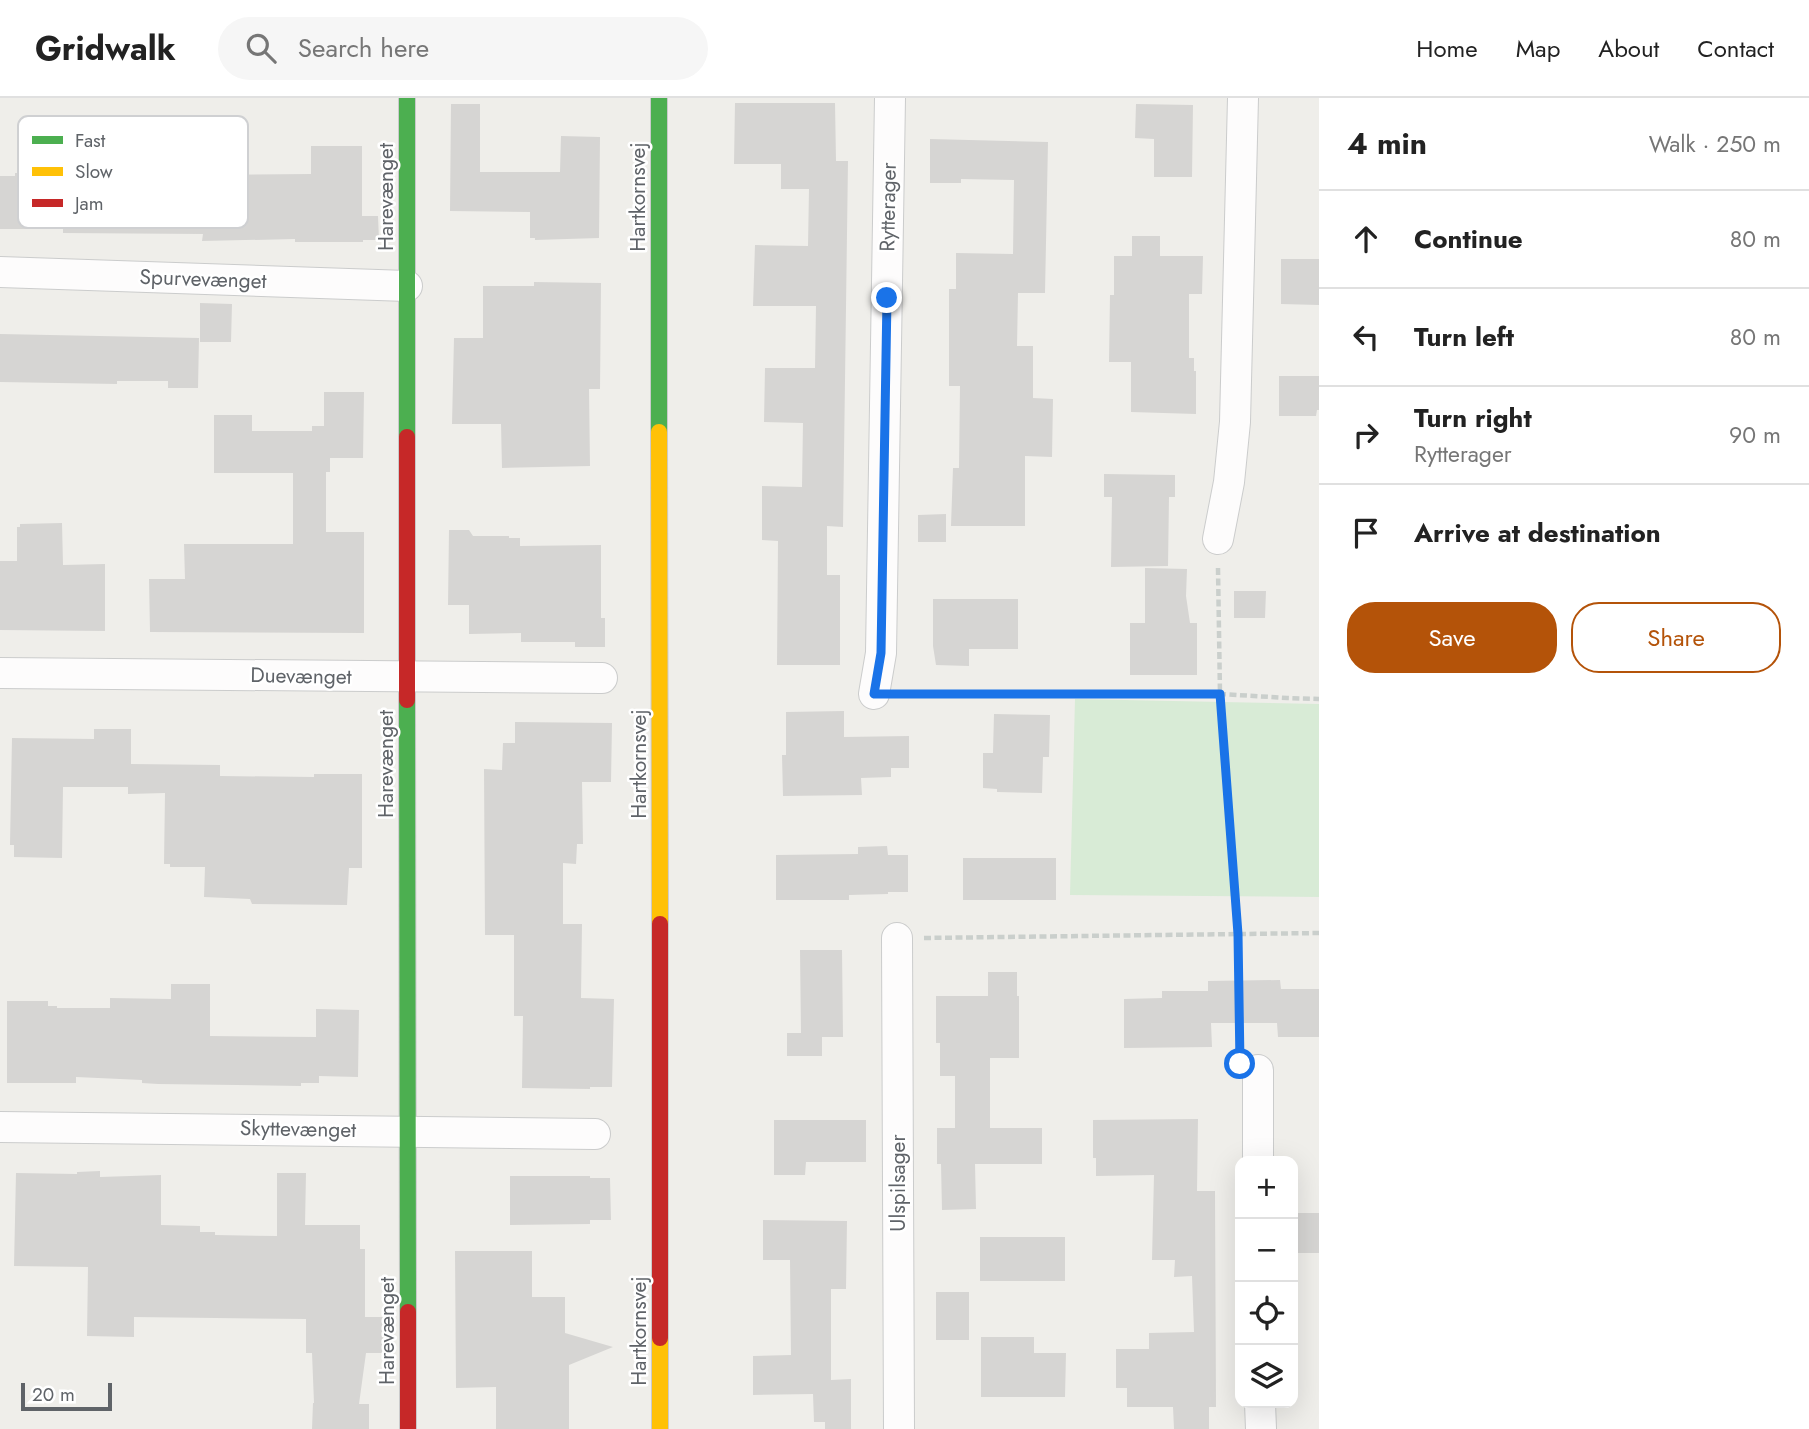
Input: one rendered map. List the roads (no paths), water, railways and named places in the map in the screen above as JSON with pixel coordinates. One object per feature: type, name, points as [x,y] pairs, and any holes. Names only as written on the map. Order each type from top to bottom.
[{"type":"street","name":"Harevænget","points":[[407,98],[408,1429]]},
{"type":"street","name":"Hartkornsvej","points":[[659,98],[660,1429]]},
{"type":"street","name":"Rytterager","points":[[874,694],[881,653],[890,98]]},
{"type":"street","points":[[1218,540],[1229,482],[1235,422],[1243,98]]},
{"type":"street","name":"Spurvevænget","points":[[0,272],[407,286]]},
{"type":"street","name":"Duevænget","points":[[0,673],[602,678]]},
{"type":"street","name":"Ulspilsager","points":[[897,938],[899,1429]]},
{"type":"street","points":[[1258,1070],[1258,1156]]},
{"type":"street","name":"Skyttevænget","points":[[0,1127],[595,1133]]},
{"type":"street","points":[[1260,1408],[1261,1429]]}]
